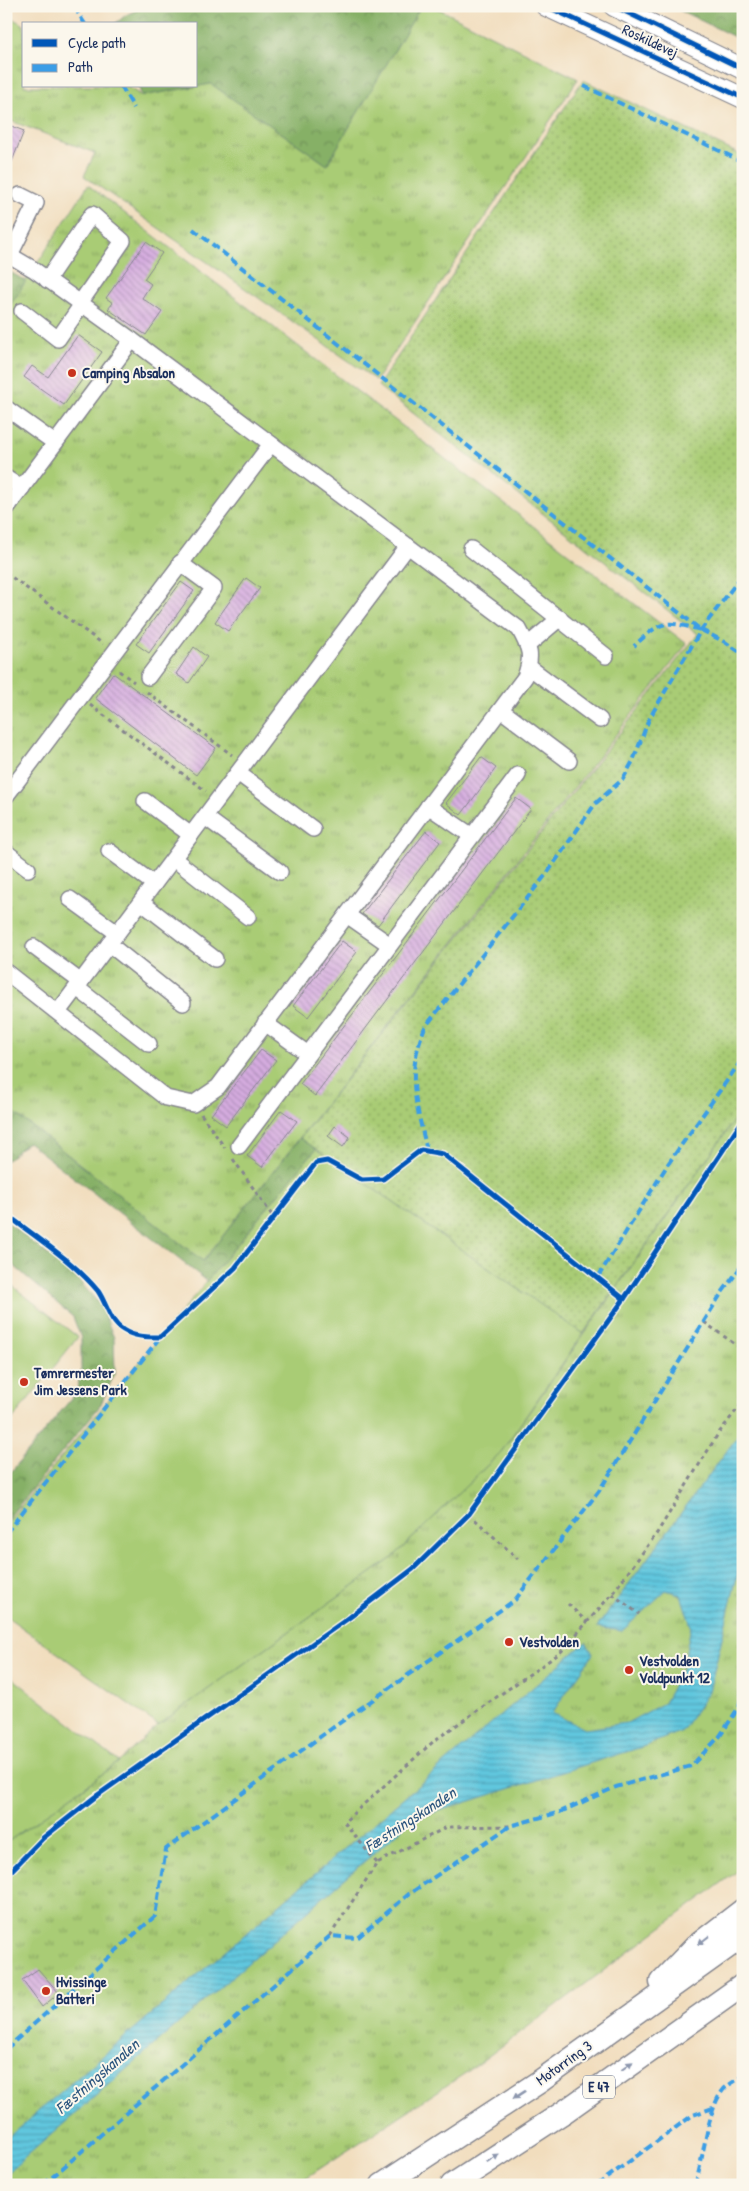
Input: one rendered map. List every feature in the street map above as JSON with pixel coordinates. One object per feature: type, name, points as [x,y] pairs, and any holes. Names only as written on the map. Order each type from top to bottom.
[{"type":"highway","points":[[629,2016],[696,1947],[743,1910]]},
{"type":"highway","name":"Motorring 3","points":[[382,2185],[540,2082],[629,2016],[743,1936]]},
{"type":"highway","name":"E 47","points":[[452,2185],[564,2112],[743,1985]]},
{"type":"main road","name":"Roskildevej","points":[[546,6],[743,98]]},
{"type":"main road","name":"Roskildevej","points":[[614,6],[743,69]]},
{"type":"lane","points":[[6,972],[166,1098],[193,1104],[218,1087],[526,677],[531,656],[528,645],[519,629],[132,340],[81,303],[8,255],[36,203],[20,195]]},
{"type":"lane","points":[[22,311],[58,339],[123,241],[92,214],[47,280]]},
{"type":"lane","points":[[6,509],[132,340]]},
{"type":"lane","points":[[6,408],[55,442]]},
{"type":"lane","points":[[6,796],[271,444]]},
{"type":"lane","points":[[6,478],[22,488]]},
{"type":"lane","points":[[58,1012],[408,546]]},
{"type":"lane","points":[[471,550],[606,656]]},
{"type":"lane","points":[[143,684],[219,582],[180,563]]},
{"type":"lane","points":[[528,645],[560,618]]},
{"type":"lane","points":[[528,667],[600,720]]},
{"type":"lane","points":[[501,710],[569,761]]},
{"type":"lane","points":[[241,769],[313,829]]},
{"type":"lane","points":[[239,1146],[518,775]]},
{"type":"lane","points":[[146,801],[190,835]]},
{"type":"lane","points":[[428,806],[472,836]]},
{"type":"lane","points":[[205,817],[280,872]]},
{"type":"lane","points":[[109,851],[154,884]]},
{"type":"lane","points":[[6,852],[28,869]]},
{"type":"lane","points":[[174,859],[248,916]]},
{"type":"lane","points":[[70,899],[183,1003]]},
{"type":"lane","points":[[141,902],[214,959]]},
{"type":"lane","points":[[346,915],[390,945]]},
{"type":"lane","points":[[34,947],[149,1044]]},
{"type":"lane","points":[[265,1023],[308,1054]]},
{"type":"path","points":[[6,573],[110,656],[241,769]]},
{"type":"path","points":[[80,697],[218,800]]},
{"type":"path","points":[[704,1322],[743,1350]]},
{"type":"path","points":[[377,1863],[344,1822],[435,1740],[560,1653],[612,1594],[657,1534],[718,1434],[743,1402]]},
{"type":"path","points":[[462,1521],[475,1506]]},
{"type":"path","points":[[469,1514],[518,1559]]},
{"type":"path","points":[[612,1594],[639,1614]]},
{"type":"path","points":[[568,1604],[588,1622]]},
{"type":"path","points":[[330,1936],[377,1863],[447,1827],[510,1826]]},
{"type":"green space","points":[[145,6],[421,6],[327,165],[211,84],[198,86],[198,22],[117,22],[126,15]]},
{"type":"green space","points":[[421,6],[433,6],[578,79],[376,380],[84,176],[95,153],[6,119],[6,15],[22,24],[22,88],[129,88],[142,96],[198,88],[198,86],[211,84],[327,165]]},
{"type":"green space","points":[[671,6],[743,6],[743,41]]},
{"type":"green space","points":[[583,80],[743,156],[743,1108],[583,1334],[300,1138],[698,634],[378,386]]},
{"type":"green space","points":[[139,88],[188,88],[142,96]]},
{"type":"green space","points":[[88,185],[687,644],[203,1261],[6,1106],[6,312]]},
{"type":"green space","points":[[6,270],[26,281],[6,312]]},
{"type":"green space","points":[[6,1106],[203,1261],[300,1138],[316,1149],[207,1281],[28,1142],[6,1161]]},
{"type":"green space","name":"Vestvolden","points":[[743,1108],[743,1867],[467,2072],[295,2185],[6,2185],[6,1843],[119,1762],[158,1725],[392,1558],[501,1452]]},
{"type":"green space","points":[[316,1149],[583,1334],[501,1452],[392,1558],[158,1725],[6,1616],[6,1524]]},
{"type":"green space","points":[[6,1221],[75,1276],[101,1306],[114,1338],[115,1373],[100,1406],[6,1521],[6,1478],[76,1393],[81,1372],[81,1338],[73,1317],[6,1259]]},
{"type":"green space","name":"Tømrermester Jim Jessens Park","points":[[6,1281],[78,1337],[6,1427]]},
{"type":"green space","points":[[6,1673],[119,1762],[6,1843]]},
{"type":"water","name":"Fæstningskanalen","points":[[743,1429],[743,1552],[709,1691],[682,1731],[645,1746],[413,1819],[6,2174],[6,2139],[586,1642],[593,1654],[552,1713],[585,1729],[627,1723],[664,1703],[683,1668],[691,1626],[681,1595],[666,1590],[622,1631],[597,1627]]},
{"type":"building","points":[[6,124],[24,131],[7,174],[6,174]]},
{"type":"building","points":[[146,242],[162,253],[144,279],[151,284],[142,298],[162,312],[146,335],[108,309],[113,303],[106,298]]},
{"type":"building","points":[[78,335],[102,352],[64,405],[24,377],[32,366],[48,377]]},
{"type":"building","points":[[246,578],[260,588],[228,631],[215,622]]},
{"type":"building","points":[[181,582],[194,591],[149,653],[136,644]]},
{"type":"building","points":[[194,647],[207,657],[189,683],[176,674]]},
{"type":"building","points":[[113,673],[216,748],[196,775],[95,698]]},
{"type":"building","points":[[481,757],[496,768],[461,815],[446,803]]},
{"type":"building","points":[[516,798],[531,809],[315,1096],[300,1084]]},
{"type":"building","points":[[426,831],[440,842],[378,925],[362,914]]},
{"type":"building","points":[[342,941],[357,952],[308,1017],[293,1006]]},
{"type":"building","points":[[261,1050],[276,1060],[226,1126],[211,1115]]},
{"type":"building","points":[[281,1110],[297,1121],[262,1167],[247,1156]]},
{"type":"building","points":[[335,1126],[350,1137],[343,1147],[328,1136]]},
{"type":"building","points":[[38,1969],[59,1993],[42,2007],[22,1980]]},
{"type":"marked path","points":[[78,6],[78,13],[84,22]]},
{"type":"marked path","points":[[584,86],[743,162]]},
{"type":"marked path","points":[[122,88],[134,108]]},
{"type":"marked path","points":[[193,229],[701,630],[664,624],[651,631],[634,646]]},
{"type":"marked path","points":[[427,1151],[414,1089],[415,1060],[425,1027],[548,872],[595,804],[623,779],[633,761],[649,719],[701,630],[743,574]]},
{"type":"marked path","points":[[701,630],[743,654]]},
{"type":"marked path","points":[[598,1277],[668,1164],[743,1058]]},
{"type":"marked path","points":[[6,2049],[155,1916],[166,1849],[331,1729],[515,1600],[599,1491],[721,1294],[743,1264]]},
{"type":"marked path","points":[[6,1533],[161,1336]]},
{"type":"marked path","points":[[43,2185],[330,1936],[357,1938],[409,1894],[510,1826],[560,1812],[616,1787],[691,1766],[720,1736],[739,1707],[743,1688]]},
{"type":"marked path","points":[[695,2185],[710,2121],[718,2098],[726,2087],[743,2076]]},
{"type":"marked path","points":[[597,2185],[693,2115],[713,2108]]},
{"type":"cycle path","points":[[546,6],[743,98]]},
{"type":"cycle path","points":[[614,6],[743,69]]},
{"type":"cycle path","points":[[6,1876],[43,1838],[95,1797],[350,1617],[413,1569],[469,1514],[624,1299],[743,1120]]},
{"type":"cycle path","points":[[6,1214],[54,1250],[88,1280],[98,1291],[114,1322],[123,1330],[145,1337],[160,1337],[235,1268],[316,1163],[327,1161],[362,1180],[383,1179],[421,1150],[443,1154],[624,1299]]},
{"type":"place","name":"Camping Absalon","points":[[72,373]]},
{"type":"place","name":"Tømrermester Jim Jessens Park","points":[[24,1382]]},
{"type":"place","name":"Vestvolden","points":[[509,1642]]},
{"type":"place","name":"Vestvolden Voldpunkt 12","points":[[629,1670]]},
{"type":"place","name":"Hvissinge Batteri","points":[[46,1991]]}]
